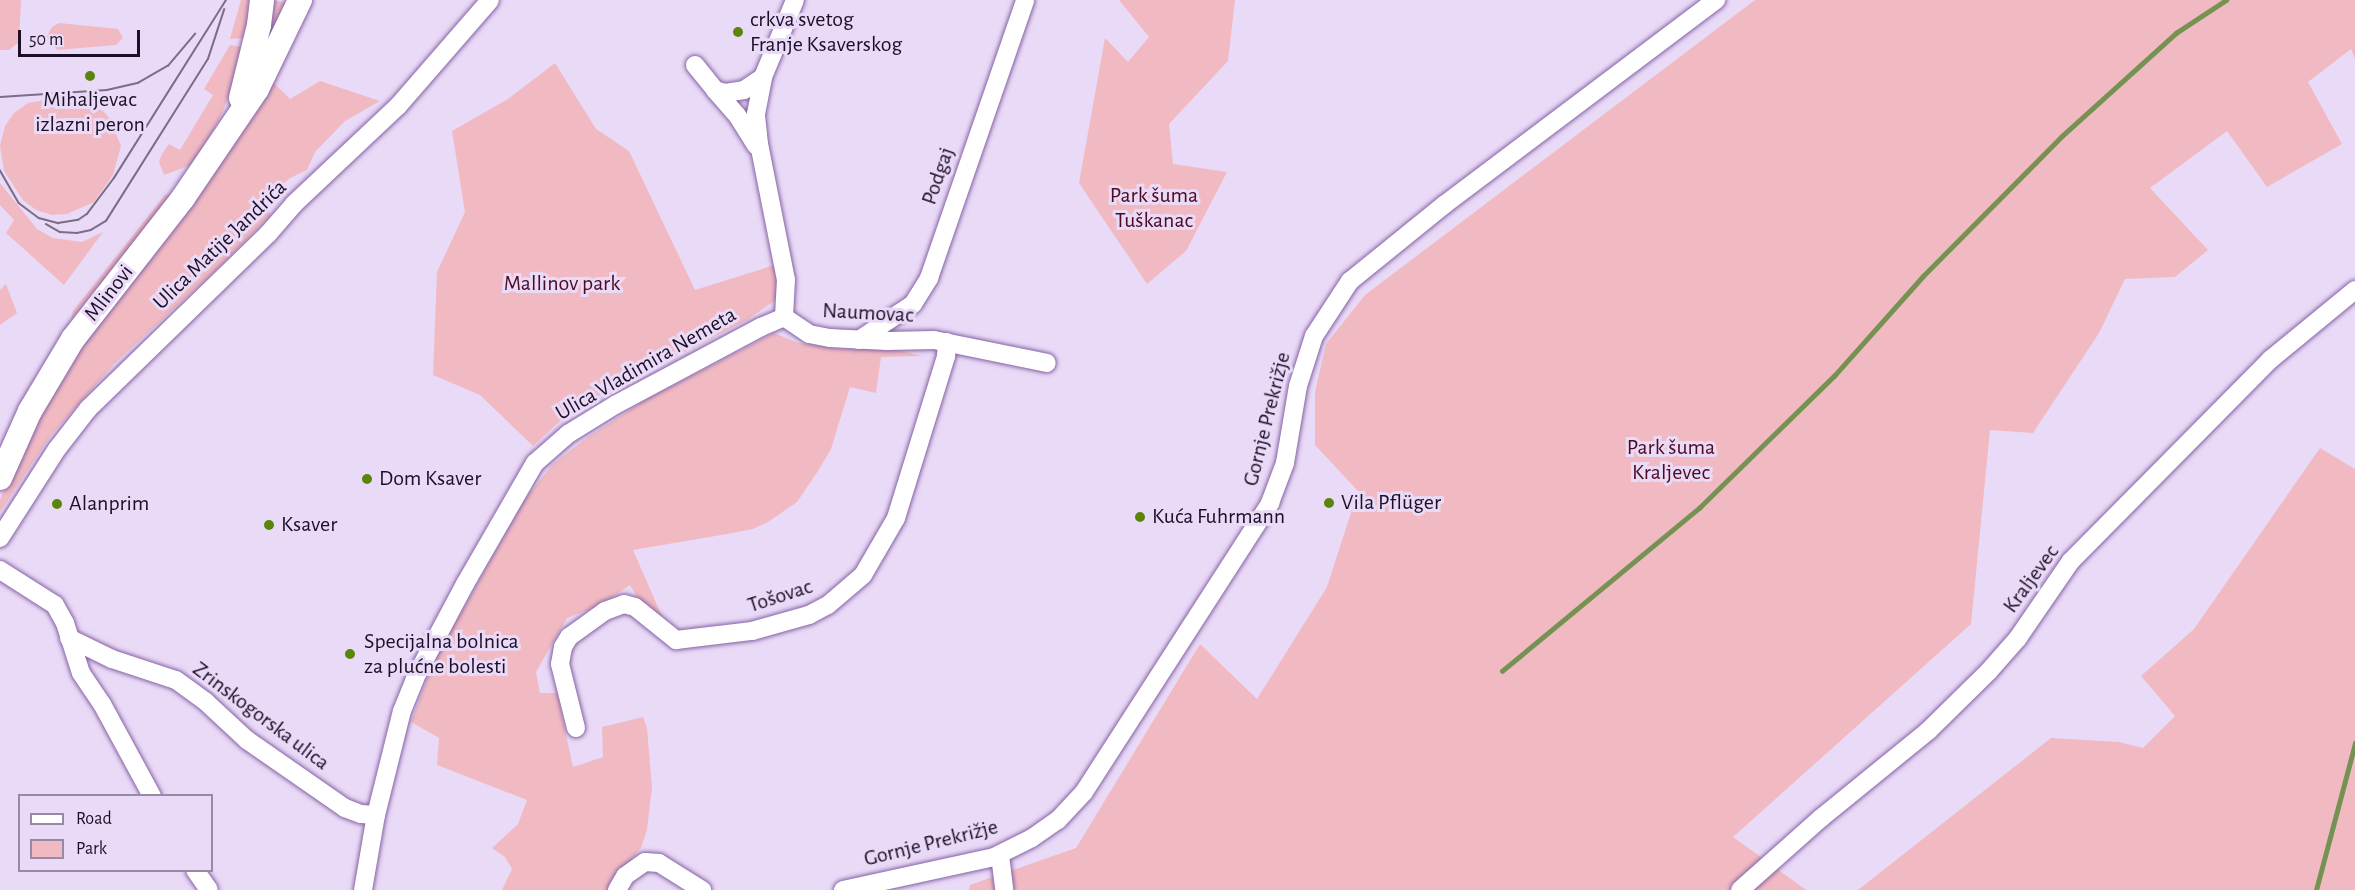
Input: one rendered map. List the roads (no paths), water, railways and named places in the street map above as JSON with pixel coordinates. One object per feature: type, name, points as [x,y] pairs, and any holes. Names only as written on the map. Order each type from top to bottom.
[{"type":"main road","name":"Mlinovi","points":[[235,118],[251,64],[262,0]]},
{"type":"main road","name":"Mlinovi","points":[[0,478],[30,411],[73,339],[190,188],[269,68],[300,0]]},
{"type":"street","name":"Ulica Matije Jandrića","points":[[0,538],[57,449],[88,409],[268,234],[294,204],[398,106],[490,0]]},
{"type":"street","points":[[784,317],[786,280],[760,152],[756,114],[763,76],[795,0]]},
{"type":"street","name":"Podgaj","points":[[859,340],[913,304],[929,278],[1025,0]]},
{"type":"street","name":"Gornje Prekrižje","points":[[843,890],[1000,855],[1058,820],[1084,792],[1270,503],[1285,462],[1299,386],[1314,336],[1350,281],[1444,205],[1716,0]]},
{"type":"street","points":[[695,65],[737,115],[760,152]]},
{"type":"street","points":[[715,90],[734,93],[744,90],[763,76]]},
{"type":"street","name":"Kraljevec","points":[[1740,890],[1821,818],[1928,731],[1989,671],[2018,638],[2079,553],[2271,359],[2355,290]]},
{"type":"street","name":"Naumovac","points":[[784,317],[809,334],[859,340],[947,342],[1047,363]]},
{"type":"street","name":"Ulica Vladimira Nemeta","points":[[363,890],[376,815],[402,711],[415,678],[469,577],[535,463],[568,435],[615,405],[733,341],[784,317]]},
{"type":"street","name":"Tošovac","points":[[576,728],[560,664],[563,647],[569,637],[605,611],[624,604],[635,607],[676,640],[752,632],[809,615],[828,605],[863,575],[896,518],[946,356],[947,342]]},
{"type":"street","points":[[0,570],[55,605],[65,623],[81,673],[102,704],[151,794]]},
{"type":"street","name":"Zrinskogorska ulica","points":[[69,638],[112,659],[176,680],[206,702],[247,740],[323,793],[353,812],[376,815]]},
{"type":"street","points":[[1000,855],[1004,890]]},
{"type":"street","points":[[617,890],[625,876],[645,862],[659,863],[702,890]]},
{"type":"street","points":[[196,872],[209,890]]},
{"type":"waterway","points":[[1502,671],[1699,508],[1834,376],[1923,276],[2062,136],[2176,33],[2226,0]]},
{"type":"waterway","points":[[2316,890],[2355,743]]},
{"type":"tram line","points":[[0,170],[19,203],[39,218],[58,223],[78,220],[87,214],[114,178],[226,0]]},
{"type":"tram line","points":[[46,224],[60,232],[77,233],[91,230],[106,221],[208,59],[224,10]]},
{"type":"tram line","points":[[0,97],[107,90],[138,83],[168,66],[195,34]]},
{"type":"place","name":"crkva svetog Franje Ksaverskog","points":[[738,32]]},
{"type":"place","name":"Mihaljevac izlazni peron","points":[[90,76]]},
{"type":"place","name":"Dom Ksaver","points":[[367,479]]},
{"type":"place","name":"Vila Pflüger","points":[[1329,503]]},
{"type":"place","name":"Alanprim","points":[[57,504]]},
{"type":"place","name":"Kuća Fuhrmann","points":[[1140,517]]},
{"type":"place","name":"Ksaver","points":[[269,525]]},
{"type":"place","name":"Specijalna bolnica za plućne bolesti","points":[[350,654]]},
{"type":"park label","name":"Park šuma Tuškanac","points":[[1154,208]]},
{"type":"park label","name":"Mallinov park","points":[[562,284]]},
{"type":"park label","name":"Park šuma Kraljevec","points":[[1671,460]]}]
